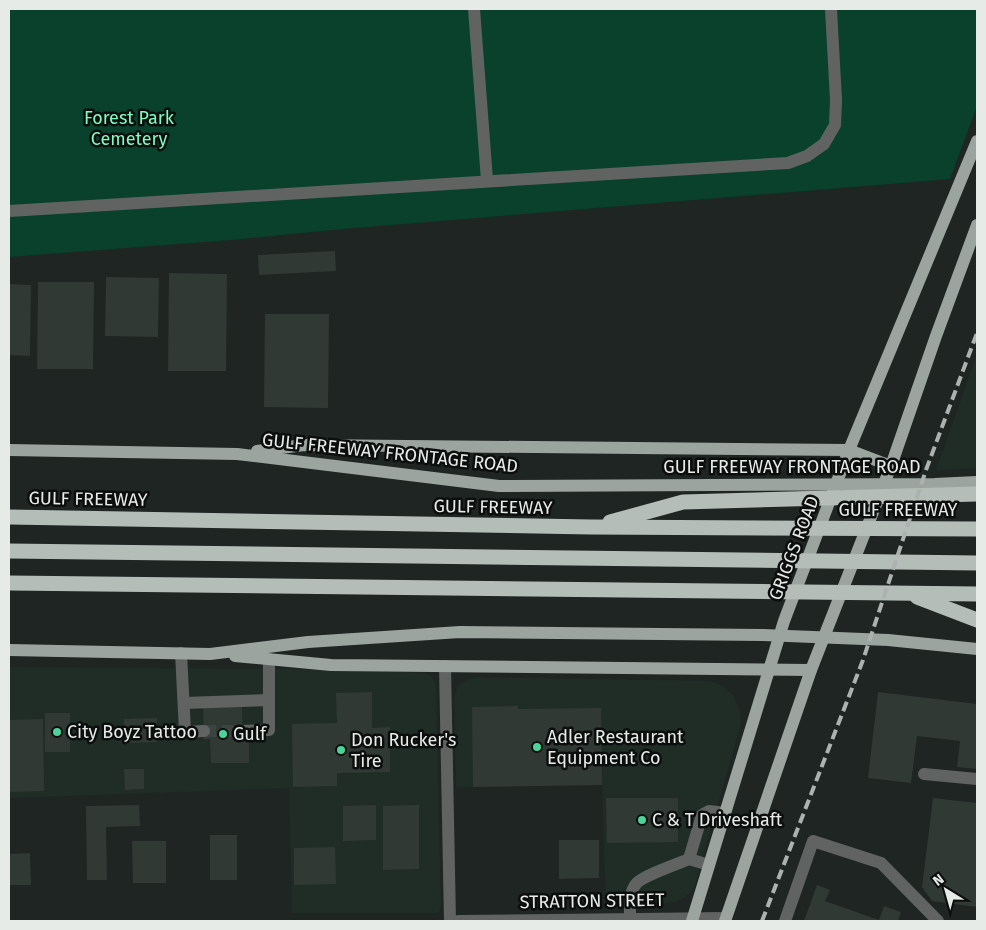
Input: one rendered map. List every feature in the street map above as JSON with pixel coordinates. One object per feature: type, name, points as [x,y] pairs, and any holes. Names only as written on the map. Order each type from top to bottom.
[{"type":"highway","points":[[591,527],[683,502],[977,494]]},
{"type":"highway","name":"GULF FREEWAY","points":[[9,517],[591,527],[977,529]]},
{"type":"highway","points":[[9,551],[977,563]]},
{"type":"highway","points":[[9,583],[977,594]]},
{"type":"highway","points":[[906,593],[977,620]]},
{"type":"main road","name":"GRIGGS ROAD","points":[[692,919],[784,621],[849,450],[977,141]]},
{"type":"main road","points":[[725,919],[811,670],[890,466],[977,225]]},
{"type":"main road","points":[[237,454],[304,445],[849,450],[890,466]]},
{"type":"main road","name":"GULF FREEWAY FRONTAGE ROAD","points":[[9,450],[237,454],[499,486],[935,484],[977,482]]},
{"type":"main road","points":[[210,654],[308,642],[460,632],[763,635],[888,640],[977,649]]},
{"type":"main road","points":[[9,650],[210,654],[331,665],[811,670]]},
{"type":"street","points":[[474,9],[487,180]]},
{"type":"street","points":[[9,211],[788,162],[807,156],[824,144],[835,125],[836,100],[831,9]]},
{"type":"street","points":[[181,653],[185,732],[204,731]]},
{"type":"street","points":[[242,731],[269,730],[269,659]]},
{"type":"street","points":[[445,666],[450,921]]},
{"type":"street","points":[[184,703],[269,700]]},
{"type":"street","points":[[924,774],[977,779]]},
{"type":"street","points":[[689,859],[702,815],[709,811],[725,813]]},
{"type":"street","points":[[785,921],[814,841],[881,863],[938,921]]},
{"type":"street","points":[[630,918],[630,902],[636,884],[643,878],[689,859],[709,864]]},
{"type":"street","name":"STRATTON STREET","points":[[458,921],[630,918],[725,919]]},
{"type":"shaded area","points":[[977,354],[977,468],[936,470]]},
{"type":"shaded area","points":[[9,667],[294,669],[425,673],[431,676],[436,684],[441,908],[439,912],[292,913],[289,788],[9,798]]},
{"type":"shaded area","points":[[478,677],[710,681],[723,686],[733,695],[740,711],[741,724],[695,885],[691,892],[675,902],[606,911],[602,785],[456,787],[454,697],[458,686],[466,680]]},
{"type":"green space","name":"Forest Park Cemetery","points":[[9,9],[977,9],[977,106],[950,179],[9,257]]},
{"type":"building","points":[[335,251],[336,271],[259,275],[258,255]]},
{"type":"building","points":[[169,273],[227,274],[226,371],[168,371]]},
{"type":"building","points":[[106,277],[159,278],[158,337],[105,336]]},
{"type":"building","points":[[38,282],[94,282],[93,369],[37,369]]},
{"type":"building","points":[[9,284],[31,285],[30,356],[9,355]]},
{"type":"building","points":[[265,314],[329,314],[328,408],[264,407]]},
{"type":"building","name":"Don Rucker's Tire","points":[[372,692],[372,728],[390,727],[390,772],[337,773],[337,786],[293,787],[292,724],[337,723],[336,693]]},
{"type":"building","points":[[878,692],[977,704],[977,769],[957,767],[960,741],[917,736],[911,783],[868,778]]},
{"type":"building","name":"Gulf","points":[[242,706],[243,736],[249,736],[249,763],[211,763],[210,739],[204,740],[203,707]]},
{"type":"building","name":"Adler Restaurant Equipment Co","points":[[518,706],[518,709],[601,708],[602,785],[473,787],[472,707]]},
{"type":"building","name":"City Boyz Tattoo","points":[[45,713],[70,713],[70,752],[45,752]]},
{"type":"building","points":[[157,718],[157,742],[124,743],[124,719]]},
{"type":"building","points":[[43,719],[44,791],[9,792],[9,720]]},
{"type":"building","points":[[124,769],[144,769],[144,789],[125,790]]},
{"type":"building","name":"C & T Driveshaft","points":[[606,798],[678,798],[678,842],[607,843]]},
{"type":"building","points":[[933,798],[977,803],[977,907],[932,901],[922,887]]},
{"type":"building","points":[[139,805],[140,826],[106,827],[107,880],[87,880],[86,806]]},
{"type":"building","points":[[376,805],[376,840],[343,841],[343,806]]},
{"type":"building","points":[[419,805],[419,869],[383,870],[383,806]]},
{"type":"building","points":[[210,835],[237,835],[237,880],[210,880]]},
{"type":"building","points":[[559,840],[599,840],[599,878],[559,879]]},
{"type":"building","points":[[132,841],[166,841],[166,883],[133,883]]},
{"type":"building","points":[[335,847],[336,884],[294,885],[294,848]]},
{"type":"building","points":[[30,853],[31,885],[9,885],[9,854]]},
{"type":"building","points":[[817,885],[830,890],[825,901],[879,920],[884,906],[901,912],[898,921],[804,921]]},
{"type":"tunnel","points":[[204,731],[242,731]]},
{"type":"railway","points":[[762,921],[863,660],[926,470],[977,333]]},
{"type":"place","name":"City Boyz Tattoo","points":[[57,732]]},
{"type":"place","name":"Gulf","points":[[223,734]]},
{"type":"place","name":"Adler Restaurant Equipment Co","points":[[537,747]]},
{"type":"place","name":"Don Rucker's Tire","points":[[341,750]]},
{"type":"place","name":"C & T Driveshaft","points":[[642,820]]}]
